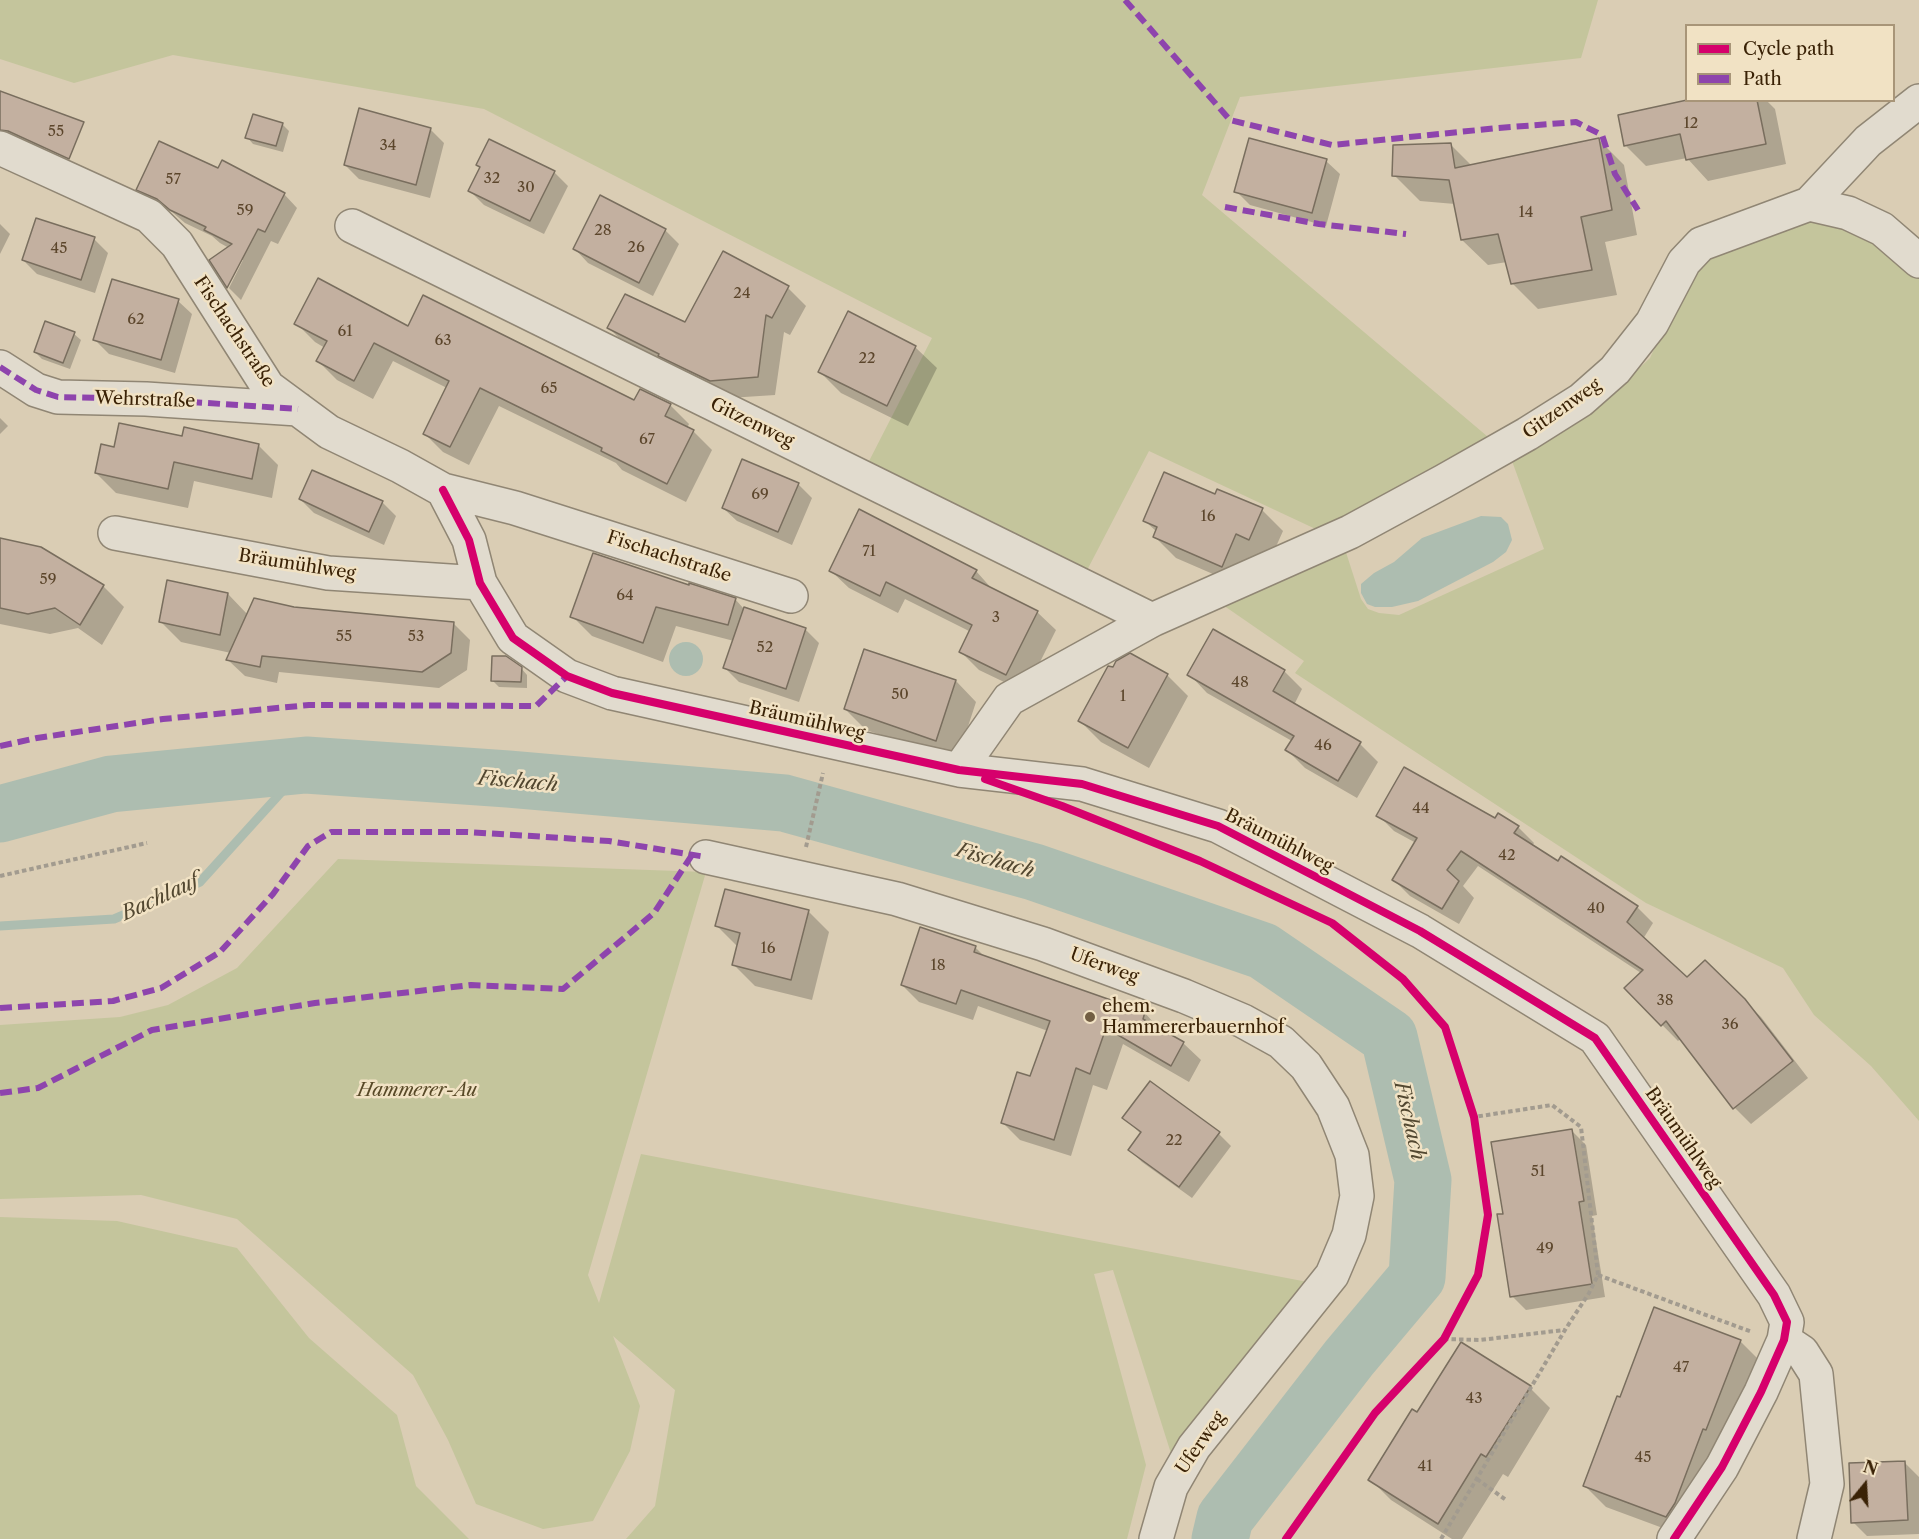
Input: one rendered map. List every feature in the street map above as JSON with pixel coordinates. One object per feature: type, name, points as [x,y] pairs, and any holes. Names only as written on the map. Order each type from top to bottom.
[{"type":"street","points":[[1809,204],[1868,141],[1919,101]]},
{"type":"street","name":"Fischachstraße","points":[[0,148],[149,216],[177,244],[268,387],[329,432],[400,466],[443,490],[515,508],[791,596]]},
{"type":"street","points":[[1809,204],[1848,213],[1882,229],[1919,261]]},
{"type":"street","name":"Gitzenweg","points":[[959,770],[1009,699],[1152,621],[1350,532],[1444,481],[1581,400],[1615,370],[1652,324],[1684,262],[1701,244],[1809,204]]},
{"type":"street","name":"Gitzenweg","points":[[352,226],[1152,621]]},
{"type":"street","name":"Wehrstraße","points":[[0,367],[36,390],[58,397],[146,399],[298,409]]},
{"type":"street","name":"Bräumühlweg","points":[[443,490],[470,540],[480,583],[513,638],[567,676],[612,693],[959,770],[1082,783],[1218,826],[1420,931],[1595,1038],[1774,1295],[1787,1322],[1784,1340],[1761,1392],[1722,1467],[1674,1539]]},
{"type":"street","name":"Bräumühlweg","points":[[115,533],[328,573],[480,583]]},
{"type":"street","name":"Uferweg","points":[[706,857],[897,899],[1043,944],[1184,996],[1243,1021],[1281,1042],[1306,1066],[1333,1107],[1352,1155],[1357,1196],[1349,1235],[1332,1275],[1194,1447],[1171,1487],[1156,1539]]},
{"type":"street","points":[[1784,1340],[1802,1352],[1816,1374],[1827,1484],[1814,1539]]},
{"type":"path","points":[[804,856],[825,763]]},
{"type":"path","points":[[0,876],[147,843]]},
{"type":"path","points":[[1441,1539],[1598,1275],[1581,1127],[1552,1105],[1474,1117]]},
{"type":"path","points":[[1598,1275],[1744,1330],[1784,1340]]},
{"type":"path","points":[[1444,1339],[1480,1340],[1564,1330]]},
{"type":"path","points":[[1477,1479],[1506,1500]]},
{"type":"green space","points":[[0,0],[1598,0],[1581,58],[1240,97],[1202,195],[1494,442],[1322,532],[1149,451],[1083,578],[866,467],[932,338],[484,109],[173,55],[74,83],[0,59]]},
{"type":"green space","points":[[1796,218],[1858,223],[1919,273],[1919,1121],[1871,1066],[1814,1015],[1783,968],[1646,903],[1295,673],[1304,661],[1220,603],[1343,543],[1361,599],[1368,609],[1379,613],[1399,615],[1544,549],[1512,461],[1609,397],[1650,358],[1684,285],[1714,252]]},
{"type":"green space","name":"Hammerer-Au","points":[[338,859],[706,872],[588,1275],[599,1303],[641,1154],[1318,1284],[1174,1463],[1113,1270],[1094,1274],[1146,1465],[1127,1539],[626,1539],[655,1506],[675,1390],[613,1336],[640,1406],[630,1451],[593,1521],[543,1529],[476,1504],[448,1440],[413,1375],[237,1219],[141,1195],[0,1199],[0,1025],[120,1017],[168,1005],[237,968]]},
{"type":"green space","points":[[0,1217],[117,1221],[237,1248],[309,1338],[397,1415],[416,1486],[469,1539],[0,1539]]},
{"type":"shaded area","points":[[1481,516],[1501,517],[1508,524],[1512,540],[1506,552],[1493,562],[1418,601],[1392,607],[1375,607],[1367,604],[1361,593],[1361,584],[1374,573],[1394,562],[1422,538]]},
{"type":"shaded area","points":[[686,642],[698,647],[703,659],[698,671],[686,676],[674,671],[669,659],[674,647]]},
{"type":"building","points":[[0,91],[84,122],[69,159],[8,131],[0,130]]},
{"type":"building","points":[[1685,100],[1757,102],[1766,144],[1686,160],[1680,134],[1624,146],[1618,115]]},
{"type":"building","points":[[359,108],[431,128],[416,185],[344,165]]},
{"type":"building","points":[[253,114],[283,123],[276,146],[245,138]]},
{"type":"building","points":[[1249,138],[1327,159],[1312,213],[1234,192]]},
{"type":"building","points":[[1599,138],[1612,210],[1581,217],[1592,270],[1511,284],[1498,234],[1461,240],[1449,180],[1392,176],[1393,145],[1451,143],[1455,168]]},
{"type":"building","points":[[489,139],[555,171],[530,221],[468,191],[480,167],[476,165]]},
{"type":"building","points":[[159,141],[218,168],[222,160],[285,193],[265,232],[258,229],[227,288],[209,260],[232,244],[204,230],[206,227],[170,210],[157,199],[136,190]]},
{"type":"building","points":[[600,195],[666,229],[639,283],[573,249]]},
{"type":"building","points":[[36,218],[95,237],[81,280],[22,260]]},
{"type":"building","points":[[723,251],[789,286],[772,318],[766,315],[758,377],[710,381],[607,328],[625,294],[685,322]]},
{"type":"building","points":[[318,278],[408,326],[423,295],[634,400],[640,389],[671,404],[665,416],[694,430],[667,484],[601,451],[602,448],[480,388],[450,447],[423,434],[449,381],[374,343],[354,381],[316,361],[327,341],[294,324]]},
{"type":"building","points":[[112,279],[179,299],[161,360],[93,340]]},
{"type":"building","points":[[848,311],[916,346],[887,406],[818,372]]},
{"type":"building","points":[[45,321],[75,332],[63,363],[34,352]]},
{"type":"building","points":[[119,423],[182,436],[184,427],[259,444],[252,479],[174,462],[168,489],[95,473],[101,444],[114,447]]},
{"type":"building","points":[[742,459],[799,483],[778,532],[722,508]]},
{"type":"building","points":[[312,470],[383,501],[369,532],[299,499]]},
{"type":"building","points":[[1164,472],[1215,494],[1217,489],[1263,508],[1249,540],[1236,534],[1222,567],[1153,537],[1157,527],[1143,521]]},
{"type":"building","points":[[859,509],[977,570],[972,578],[1038,611],[1006,675],[959,652],[972,625],[886,582],[880,596],[829,571]]},
{"type":"building","points":[[0,538],[41,547],[104,585],[80,625],[55,608],[28,614],[0,608]]},
{"type":"building","points":[[593,553],[736,598],[728,625],[656,607],[643,643],[570,617]]},
{"type":"building","points":[[167,580],[228,593],[220,635],[159,622]]},
{"type":"building","points":[[254,598],[294,607],[454,622],[451,653],[422,672],[262,656],[260,667],[226,660]]},
{"type":"building","points":[[744,607],[806,628],[786,689],[723,668]]},
{"type":"building","points":[[1213,629],[1285,670],[1273,691],[1361,742],[1338,781],[1285,750],[1294,736],[1187,675]]},
{"type":"building","points":[[864,649],[956,680],[936,741],[844,709]]},
{"type":"building","points":[[1130,653],[1168,674],[1128,748],[1078,721],[1108,666],[1113,667],[1116,661]]},
{"type":"building","points":[[492,656],[506,656],[522,667],[521,682],[491,681]]},
{"type":"building","points":[[1404,767],[1495,818],[1498,813],[1519,826],[1514,833],[1558,861],[1561,856],[1638,906],[1627,922],[1687,977],[1705,960],[1745,999],[1793,1061],[1733,1109],[1666,1021],[1661,1026],[1624,988],[1643,970],[1461,851],[1447,870],[1459,881],[1442,909],[1392,880],[1417,838],[1376,816]]},
{"type":"building","points":[[725,889],[809,910],[791,980],[732,965],[740,933],[715,926]]},
{"type":"building","points":[[920,927],[976,946],[974,952],[1145,1012],[1143,1019],[1184,1042],[1171,1066],[1106,1028],[1090,1074],[1076,1068],[1054,1140],[1001,1123],[1017,1072],[1030,1076],[1050,1021],[961,990],[956,1004],[901,985]]},
{"type":"building","points":[[1150,1081],[1220,1132],[1179,1187],[1128,1150],[1141,1132],[1122,1118]]},
{"type":"building","points":[[1572,1129],[1584,1201],[1579,1202],[1592,1284],[1510,1297],[1497,1214],[1503,1214],[1491,1142]]},
{"type":"building","points":[[1654,1307],[1741,1340],[1706,1430],[1703,1429],[1675,1503],[1666,1517],[1583,1486]]},
{"type":"building","points":[[1461,1342],[1531,1386],[1486,1457],[1481,1454],[1438,1524],[1368,1480],[1412,1409],[1417,1412]]},
{"type":"building","points":[[1905,1461],[1908,1520],[1851,1523],[1849,1463]]},
{"type":"waterway","name":"Bachlauf","points":[[0,926],[114,919],[200,882],[306,765]]},
{"type":"waterway","name":"Fischach","points":[[0,814],[111,784],[306,765],[508,779],[784,803],[1034,872],[1263,951],[1389,1037],[1423,1180],[1417,1277],[1349,1358],[1225,1518],[1220,1539]]},
{"type":"marked path","points":[[1125,0],[1230,120],[1332,145],[1576,122],[1602,135],[1615,174],[1638,210]]},
{"type":"marked path","points":[[1225,207],[1319,224],[1406,234]]},
{"type":"marked path","points":[[0,367],[36,390],[58,397],[146,399],[298,409]]},
{"type":"marked path","points":[[0,746],[37,738],[163,719],[309,705],[536,706],[567,676]]},
{"type":"marked path","points":[[0,1008],[113,1001],[161,988],[220,952],[273,894],[308,846],[331,832],[468,832],[609,841],[706,857]]},
{"type":"marked path","points":[[0,1093],[38,1088],[152,1030],[315,1003],[471,985],[563,989],[654,913],[692,855]]},
{"type":"cycle path","points":[[443,490],[469,540],[480,583],[513,638],[567,676],[612,693],[959,770],[1082,784],[1218,826],[1420,931],[1595,1038],[1774,1295],[1787,1322],[1784,1340],[1761,1392],[1722,1467],[1674,1539]]},
{"type":"cycle path","points":[[985,779],[1062,806],[1200,861],[1332,923],[1403,979],[1445,1027],[1474,1117],[1488,1215],[1478,1275],[1444,1339],[1375,1413],[1286,1539]]},
{"type":"place","name":"ehem. Hammererbauernhof","points":[[1090,1017]]}]
